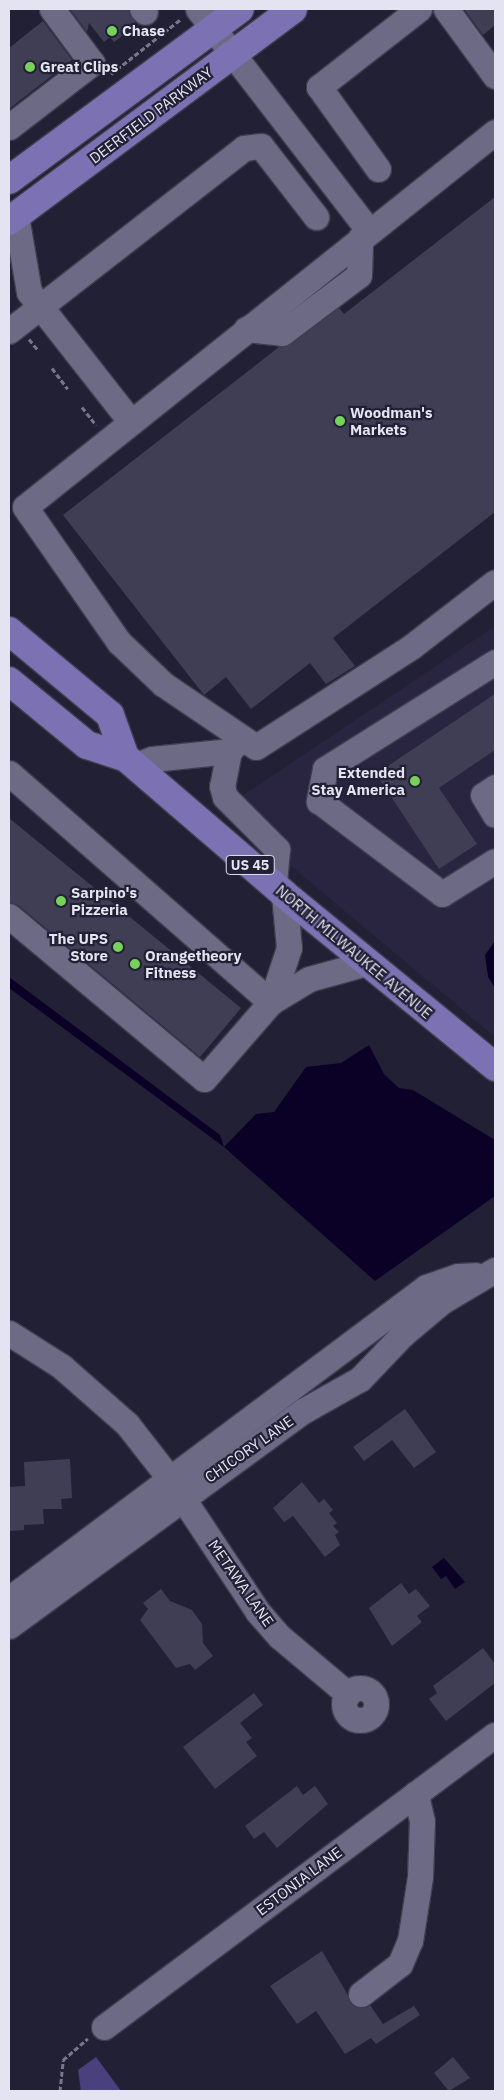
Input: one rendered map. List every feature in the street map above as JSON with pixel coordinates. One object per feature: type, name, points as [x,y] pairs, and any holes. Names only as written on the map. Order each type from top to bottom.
[{"type":"main road","name":"DEERFIELD PARKWAY","points":[[9,180],[206,19],[240,9]]},
{"type":"main road","name":"DEERFIELD PARKWAY","points":[[12,218],[293,9]]},
{"type":"main road","name":"NORTH MILWAUKEE AVENUE","points":[[9,631],[110,715],[130,761]]},
{"type":"main road","name":"NORTH MILWAUKEE AVENUE","points":[[12,689],[87,745],[130,761],[279,890],[495,1066]]},
{"type":"street","points":[[9,127],[92,63],[52,9]]},
{"type":"street","points":[[378,169],[319,87],[418,9]]},
{"type":"street","points":[[446,9],[487,46],[495,76]]},
{"type":"street","points":[[206,19],[233,53],[365,235]]},
{"type":"street","points":[[236,745],[162,684],[119,642],[17,512],[495,132]]},
{"type":"street","points":[[9,331],[26,294],[244,148],[261,146],[316,217]]},
{"type":"street","points":[[12,218],[26,294],[130,421]]},
{"type":"street","points":[[130,761],[236,745],[256,747],[411,647],[495,582]]},
{"type":"street","points":[[495,662],[326,769],[319,802],[442,894],[495,861]]},
{"type":"street","points":[[236,745],[222,786],[225,797],[278,848],[279,890],[289,948],[271,1002]]},
{"type":"street","points":[[9,773],[271,1002]]},
{"type":"street","points":[[495,787],[483,795],[495,814]]},
{"type":"street","points":[[9,916],[204,1079],[271,1002],[309,978],[367,963]]},
{"type":"street","name":"CHICORY LANE","points":[[9,1626],[363,1333],[438,1281],[491,1272]]},
{"type":"street","name":"CHICORY LANE","points":[[9,1600],[176,1488],[303,1411],[360,1379],[441,1302],[491,1272]]},
{"type":"street","points":[[363,1333],[381,1358]]},
{"type":"street","name":"METAWA LANE","points":[[9,1334],[61,1366],[102,1398],[176,1488],[280,1638],[348,1694]]},
{"type":"street","name":"ESTONIA LANE","points":[[104,2027],[495,1735]]},
{"type":"street","points":[[361,1994],[400,1964],[410,1940],[421,1849],[422,1821],[416,1794]]},
{"type":"path","points":[[52,368],[68,389]]},
{"type":"path","points":[[82,407],[98,428]]},
{"type":"path","points":[[60,2091],[64,2060],[104,2027]]},
{"type":"shaded area","points":[[495,626],[495,1037],[223,809]]},
{"type":"shaded area","points":[[495,941],[495,988],[488,977],[485,955]]},
{"type":"shaded area","points":[[9,977],[220,1135],[224,1147],[9,988]]},
{"type":"shaded area","points":[[369,1045],[384,1074],[399,1088],[413,1090],[495,1140],[495,1196],[375,1281],[224,1147],[256,1114],[274,1112],[306,1067],[341,1063]]},
{"type":"shaded area","points":[[444,1558],[465,1582],[455,1589],[446,1576],[441,1579],[432,1567]]},
{"type":"shaded area","points":[[96,2057],[121,2091],[81,2091],[78,2070]]},
{"type":"building","name":"Chase","points":[[70,9],[128,9],[137,25],[114,42],[110,37],[104,42],[89,23],[87,32]]},
{"type":"building","points":[[464,9],[495,9],[495,25],[483,35]]},
{"type":"building","points":[[43,21],[72,60],[9,109],[9,48]]},
{"type":"building","name":"Woodman's Markets","points":[[495,197],[495,512],[333,638],[355,666],[326,684],[310,663],[251,709],[226,677],[204,695],[63,515],[279,347],[291,344],[339,308],[344,314]]},
{"type":"building","name":"Extended Stay America","points":[[495,694],[495,750],[439,788],[477,844],[439,869],[376,774]]},
{"type":"building","points":[[9,818],[241,1008],[200,1057],[18,905],[9,902]]},
{"type":"building","points":[[405,1409],[436,1452],[414,1468],[392,1440],[364,1461],[353,1447]]},
{"type":"building","points":[[70,1459],[72,1498],[61,1499],[62,1509],[43,1509],[44,1524],[24,1525],[24,1530],[9,1531],[9,1487],[25,1486],[24,1462]]},
{"type":"building","points":[[302,1482],[319,1503],[324,1499],[333,1510],[329,1513],[337,1523],[333,1526],[339,1532],[335,1535],[340,1545],[325,1557],[293,1516],[284,1522],[273,1508]]},
{"type":"building","points":[[401,1583],[409,1594],[416,1589],[430,1606],[417,1616],[422,1622],[392,1646],[369,1608]]},
{"type":"building","points":[[161,1589],[170,1601],[192,1610],[202,1624],[203,1643],[213,1656],[195,1670],[190,1664],[176,1668],[140,1620],[148,1609],[143,1603]]},
{"type":"building","points":[[483,1648],[495,1664],[495,1683],[446,1721],[429,1699],[437,1693],[433,1686]]},
{"type":"building","points":[[254,1693],[263,1705],[240,1723],[252,1738],[246,1742],[257,1756],[215,1789],[183,1747]]},
{"type":"building","points":[[297,1786],[303,1795],[315,1786],[328,1804],[277,1848],[264,1832],[254,1839],[245,1826]]},
{"type":"building","points":[[322,1951],[355,2007],[370,2005],[383,2024],[414,2006],[420,2015],[376,2044],[371,2038],[345,2054],[316,2011],[297,2024],[270,1986]]},
{"type":"building","points":[[453,2057],[470,2078],[449,2091],[434,2073]]},
{"type":"tunnel","points":[[486,9],[495,20]]},
{"type":"place","name":"Chase","points":[[112,31]]},
{"type":"place","name":"Great Clips","points":[[30,67]]},
{"type":"place","name":"Woodman's Markets","points":[[340,421]]},
{"type":"place","name":"Extended Stay America","points":[[415,781]]},
{"type":"place","name":"Sarpino's Pizzeria","points":[[61,901]]},
{"type":"place","name":"The UPS Store","points":[[118,947]]},
{"type":"place","name":"Orangetheory Fitness","points":[[135,964]]}]
